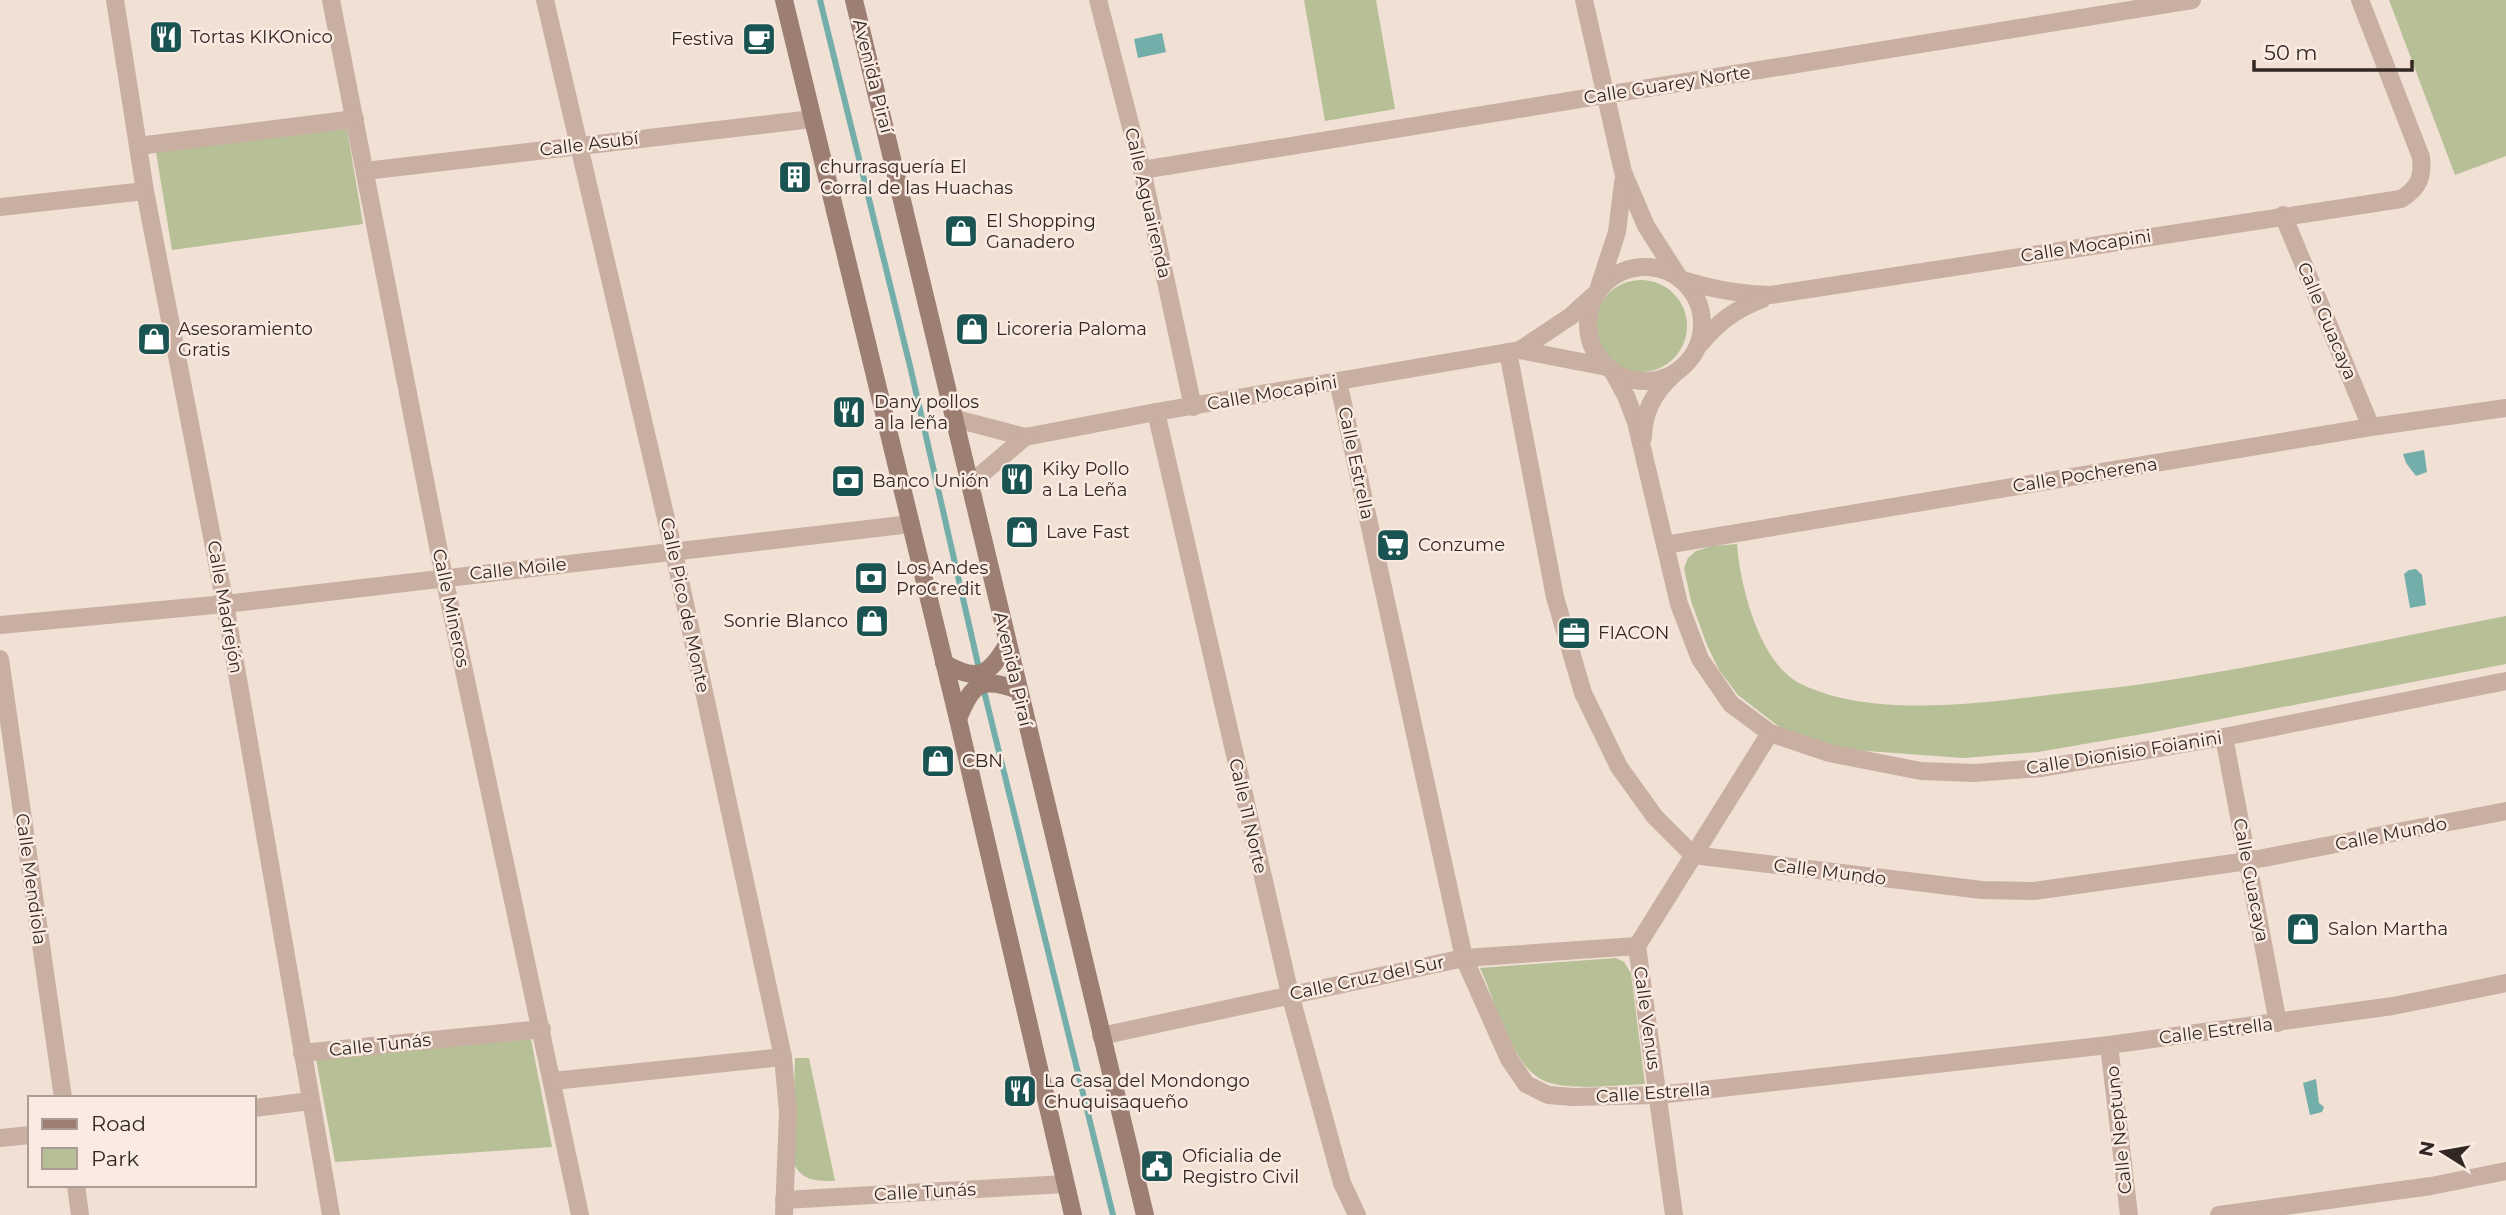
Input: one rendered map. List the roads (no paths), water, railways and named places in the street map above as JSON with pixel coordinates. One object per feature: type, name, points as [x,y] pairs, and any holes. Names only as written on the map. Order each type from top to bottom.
[{"type":"main road","points":[[784,0],[911,524],[951,667],[1073,1215]]},
{"type":"main road","name":"Avenida Piraí","points":[[854,0],[956,419],[1010,687],[1145,1215]]},
{"type":"main road","points":[[951,667],[970,675],[981,674],[992,668],[1003,652]]},
{"type":"main road","points":[[961,712],[969,694],[978,685],[990,682],[1010,687]]},
{"type":"street","name":"Calle Madrejón","points":[[115,0],[145,191],[225,604],[331,1215]]},
{"type":"street","name":"Calle Mineros","points":[[331,0],[444,577],[580,1215]]},
{"type":"street","name":"Calle Pico de Monte","points":[[545,0],[674,554],[783,1057],[788,1112],[784,1207]]},
{"type":"street","name":"Calle Aguairenda","points":[[1098,0],[1142,170],[1193,407]]},
{"type":"street","points":[[1584,0],[1623,172],[1646,226],[1681,279],[1695,295],[1701,312],[1702,330],[1697,348],[1688,361],[1662,379],[1645,382],[1628,379],[1610,369],[1594,352],[1588,333],[1588,313],[1617,232],[1623,172]]},
{"type":"street","name":"Calle Guarey Norte","points":[[1142,170],[2192,0]]},
{"type":"street","name":"Calle Mocapini","points":[[1681,279],[1712,289],[1772,295],[2401,199],[2412,193],[2419,183],[2423,173],[2421,157],[2360,0]]},
{"type":"street","points":[[138,146],[355,119]]},
{"type":"street","name":"Calle Asubí","points":[[365,171],[812,119]]},
{"type":"street","points":[[0,207],[145,191]]},
{"type":"street","name":"Calle Guacaya","points":[[2283,215],[2371,428]]},
{"type":"street","points":[[1596,293],[1610,278],[1626,269],[1644,266],[1662,269],[1681,279]]},
{"type":"street","name":"Calle Mocapini","points":[[956,419],[1025,437],[1514,351],[1555,328],[1596,293]]},
{"type":"street","name":"Calle Mocapini","points":[[1697,348],[1716,324],[1742,306],[1772,295]]},
{"type":"street","points":[[1514,351],[1555,597],[1583,693],[1619,767],[1655,817],[1693,855]]},
{"type":"street","name":"Calle Mocapini","points":[[1514,351],[1610,369]]},
{"type":"street","name":"Calle Dionisio Foianini","points":[[1610,369],[1626,396],[1643,449],[1679,604],[1700,659],[1731,704],[1770,733],[1829,753],[1870,763],[1921,771],[1974,773],[2042,768],[2224,737],[2506,681]]},
{"type":"street","name":"Calle Dionisio Foianini","points":[[1643,449],[1643,426],[1649,405],[1660,386],[1677,371]]},
{"type":"street","name":"Calle Estrella","points":[[1338,381],[1464,958],[1498,1037],[1526,1084],[1548,1095],[1658,1095],[2109,1045],[2278,1023],[2393,1006],[2506,983]]},
{"type":"street","name":"Calle Pocherena","points":[[1665,545],[2506,408]]},
{"type":"street","name":"Calle 11 Norte","points":[[1156,412],[1290,994],[1342,1183],[1357,1215]]},
{"type":"street","name":"Calle Mocapini","points":[[970,484],[1025,437]]},
{"type":"street","name":"Calle Moile","points":[[0,625],[225,604],[444,577],[674,554],[911,524]]},
{"type":"street","name":"Calle Mendiola","points":[[0,659],[63,1096]]},
{"type":"street","name":"Calle Venus","points":[[1674,1215],[1637,946],[1770,733]]},
{"type":"street","name":"Calle Guacaya","points":[[2224,737],[2278,1023]]},
{"type":"street","name":"Calle Mundo","points":[[1693,855],[1982,890],[2034,891],[2248,861],[2506,811]]},
{"type":"street","name":"Calle Cruz del Sur","points":[[1101,1035],[1464,958],[1637,946]]},
{"type":"street","name":"Calle Tunás","points":[[302,1053],[542,1030]]},
{"type":"street","name":"Calle Neptuno","points":[[2109,1045],[2129,1215]]},
{"type":"street","points":[[553,1081],[783,1057]]},
{"type":"street","points":[[256,1108],[310,1101]]},
{"type":"street","points":[[0,1138],[28,1135]]},
{"type":"street","points":[[2220,1215],[2431,1186],[2506,1171]]},
{"type":"street","name":"Calle Tunás","points":[[784,1207],[1065,1184]]},
{"type":"street","points":[[76,1187],[80,1215]]},
{"type":"water","points":[[1162,33],[1166,52],[1138,58],[1134,39]]},
{"type":"water","points":[[2424,450],[2427,472],[2416,476],[2403,454]]},
{"type":"water","points":[[2416,569],[2422,575],[2426,605],[2410,608],[2404,574]]},
{"type":"water","points":[[2316,1079],[2319,1103],[2324,1107],[2322,1112],[2310,1115],[2303,1083]]},
{"type":"waterway","points":[[820,0],[910,366],[980,673]]},
{"type":"waterway","points":[[983,687],[1113,1215]]},
{"type":"place","name":"Tortas KIKOnico","points":[[166,37]]},
{"type":"place","name":"Festiva","points":[[759,39]]},
{"type":"place","name":"churrasquería El Corral de las Huachas","points":[[795,177]]},
{"type":"place","name":"El Shopping Ganadero","points":[[961,231]]},
{"type":"place","name":"Licoreria Paloma","points":[[972,329]]},
{"type":"place","name":"Asesoramiento Gratis","points":[[154,339]]},
{"type":"place","name":"Dany pollos a la leña","points":[[849,412]]},
{"type":"place","name":"Kiky Pollo a La Leña","points":[[1017,479]]},
{"type":"place","name":"Banco Unión","points":[[848,481]]},
{"type":"place","name":"Lave Fast","points":[[1022,532]]},
{"type":"place","name":"Conzume","points":[[1393,545]]},
{"type":"place","name":"Los Andes ProCredit","points":[[871,578]]},
{"type":"place","name":"Sonrie Blanco","points":[[872,621]]},
{"type":"place","name":"FIACON","points":[[1574,633]]},
{"type":"place","name":"CBN","points":[[938,761]]},
{"type":"place","name":"Salon Martha","points":[[2303,929]]},
{"type":"place","name":"La Casa del Mondongo Chuquisaqueño","points":[[1020,1091]]},
{"type":"place","name":"Oficialia de Registro Civil","points":[[1157,1166]]}]
